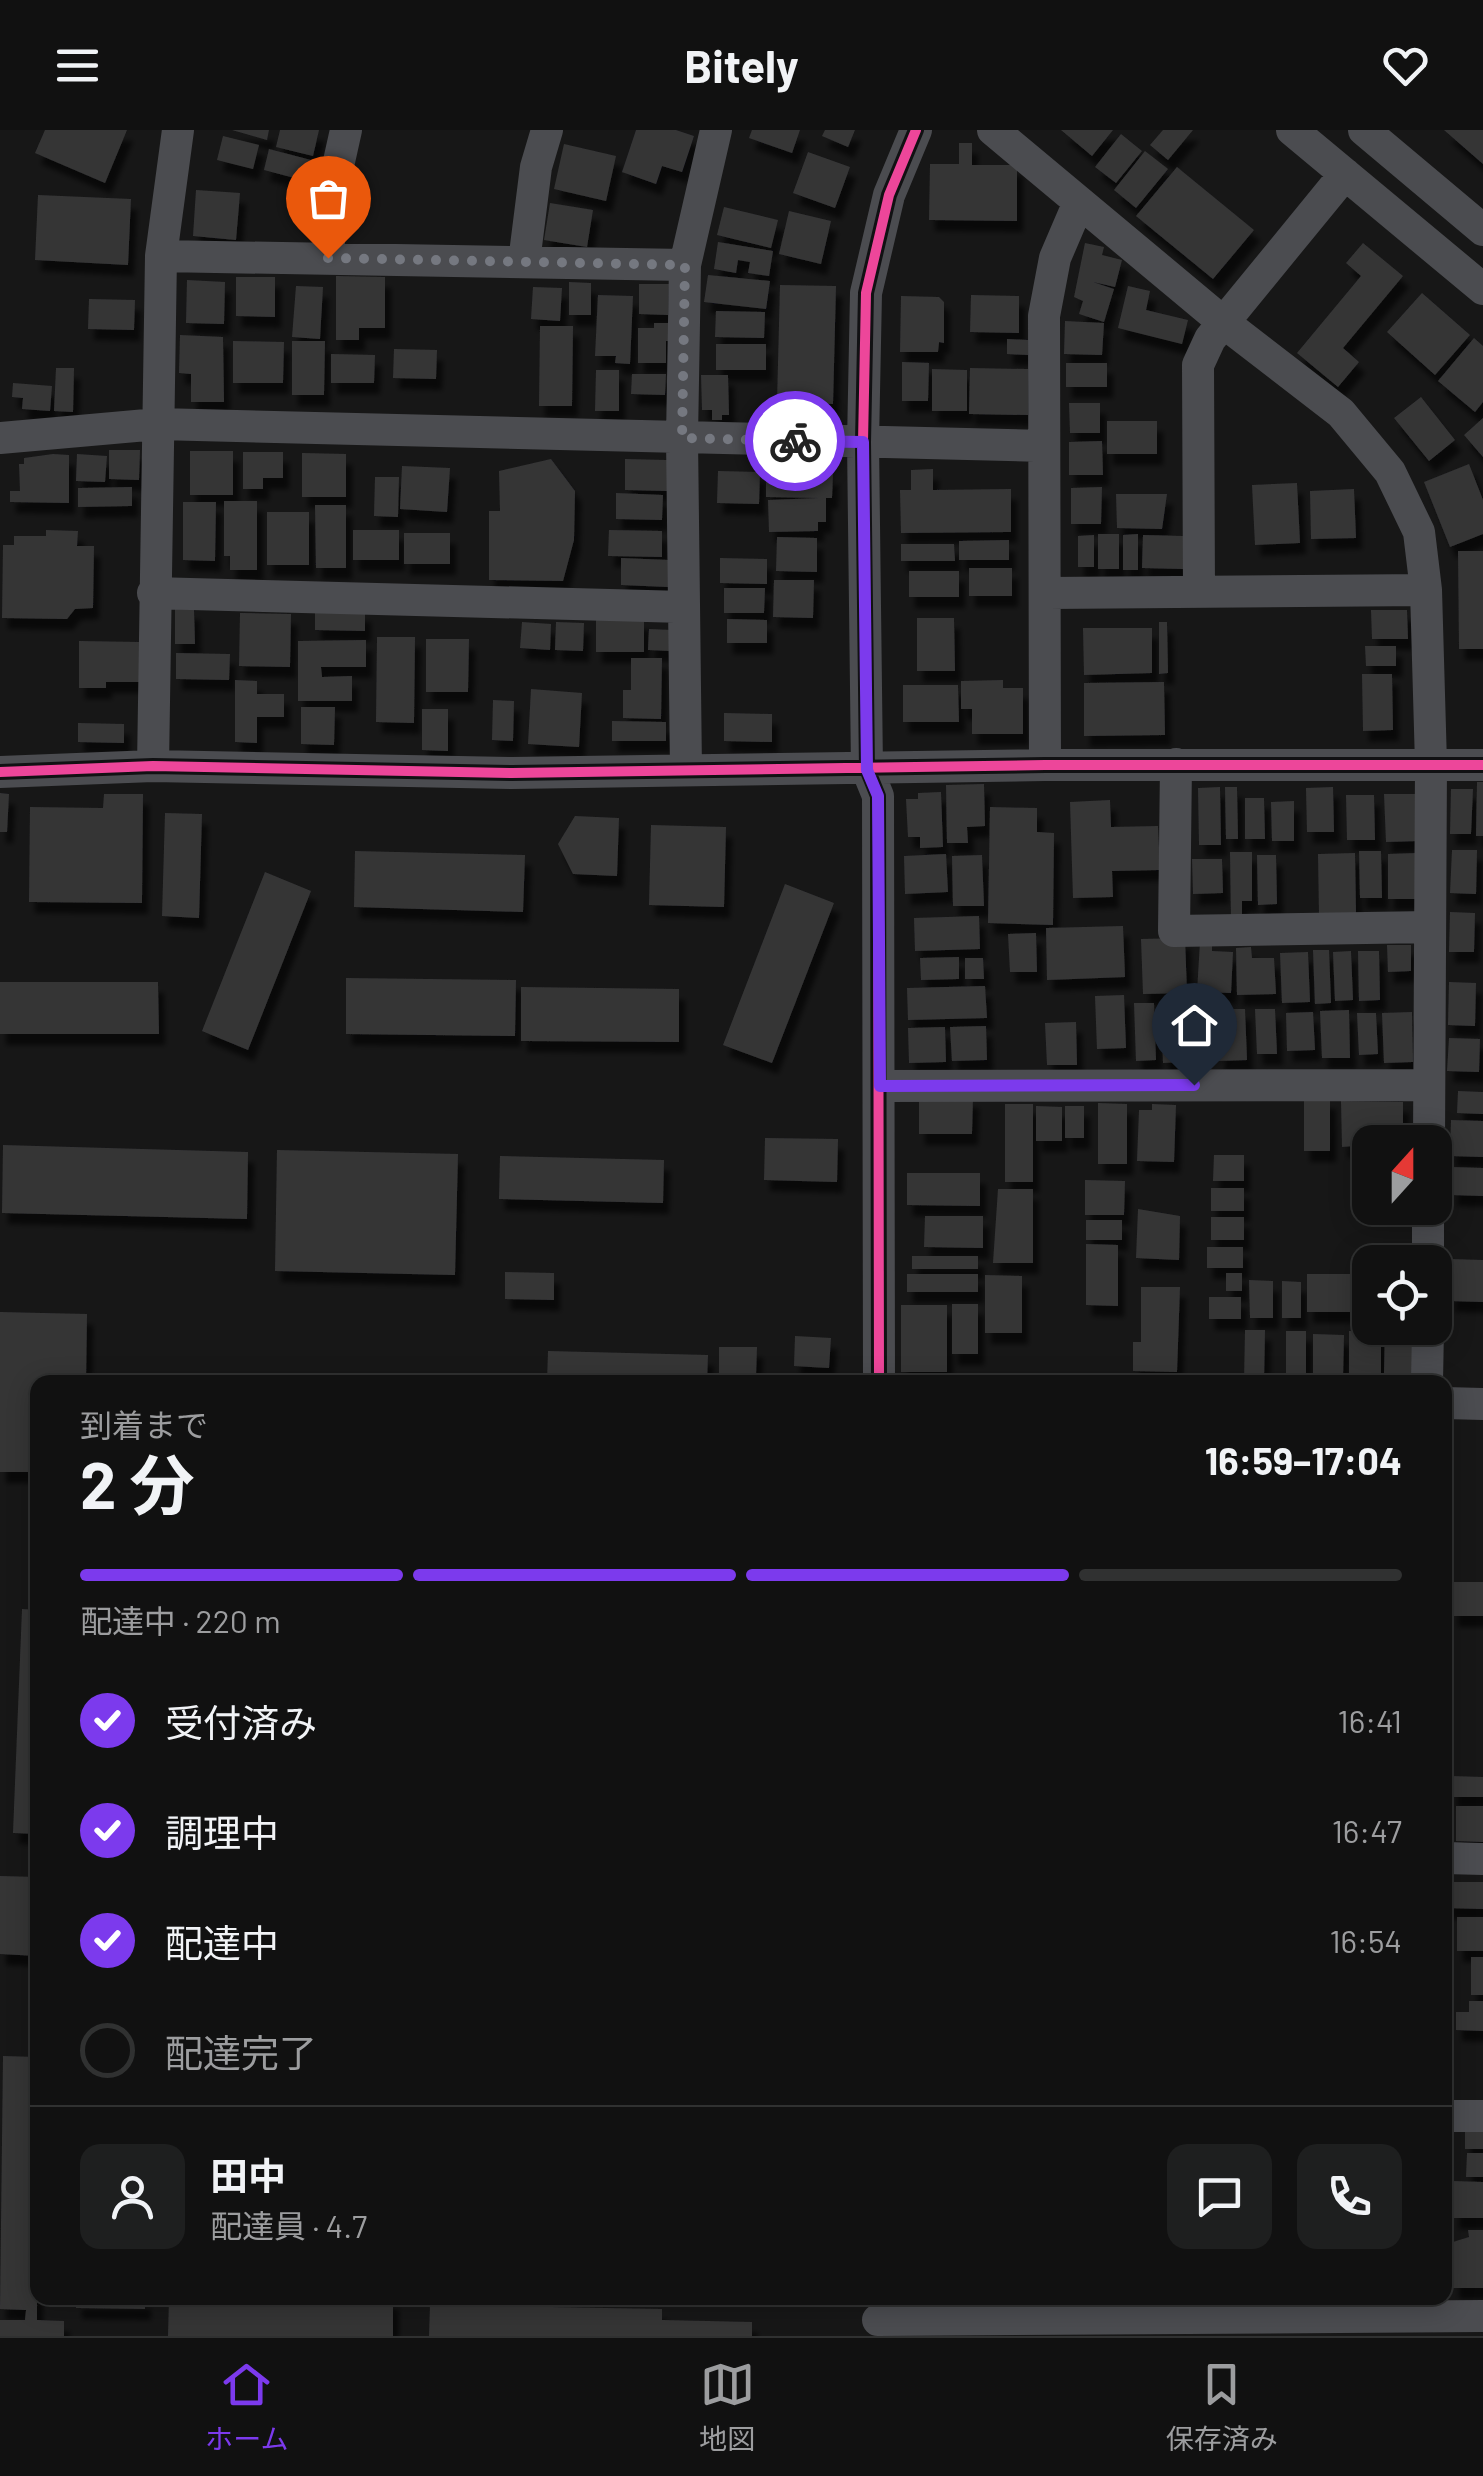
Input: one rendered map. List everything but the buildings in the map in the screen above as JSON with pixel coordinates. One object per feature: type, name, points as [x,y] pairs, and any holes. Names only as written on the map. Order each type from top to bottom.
[{"type":"street","points":[[154,766],[153,593],[161,256],[178,130]]},
{"type":"street","points":[[328,258],[332,193],[346,130]]},
{"type":"street","points":[[524,262],[536,167],[547,130]]},
{"type":"street","points":[[686,770],[682,438],[685,265],[716,130]]},
{"type":"street","points":[[879,1375],[878,796],[867,770],[863,442],[866,293],[889,195],[916,130]]},
{"type":"street","points":[[993,130],[1223,322],[1341,413],[1390,472],[1419,532],[1426,590],[1431,764],[1429,1125]]},
{"type":"street","points":[[1292,130],[1483,289]]},
{"type":"street","points":[[1385,136],[1483,230]]},
{"type":"street","points":[[1199,591],[1198,365],[1223,322],[1346,174]]},
{"type":"street","points":[[1044,764],[1048,592],[1044,316],[1055,258],[1080,202]]},
{"type":"street","points":[[161,256],[685,265]]},
{"type":"street","points":[[0,438],[158,424],[1044,446]]},
{"type":"street","points":[[1048,592],[1426,590]]},
{"type":"street","points":[[153,593],[684,606]]},
{"type":"street","points":[[0,772],[154,766],[512,773],[867,770],[1044,764],[1483,765]]},
{"type":"street","points":[[1176,764],[1174,931],[1430,927]]},
{"type":"street","points":[[880,1086],[1429,1085]]},
{"type":"street","points":[[1427,1375],[1428,1345]]},
{"type":"street","points":[[1452,1403],[1483,1404]]},
{"type":"street","points":[[1452,1858],[1483,1858]]},
{"type":"street","points":[[1452,2116],[1483,2116]]},
{"type":"street","points":[[878,2318],[1483,2316]]},
{"type":"cycle path","points":[[879,1375],[878,796],[867,769],[863,442],[866,293],[889,195],[916,130]]},
{"type":"cycle path","points":[[0,772],[153,766],[512,773],[1045,765],[1483,765]]},
{"type":"way so far","points":[[328,258],[685,265],[682,438],[795,441]]},
{"type":"route","points":[[795,441],[863,442],[867,770],[878,796],[880,1086],[1194,1085]]}]
